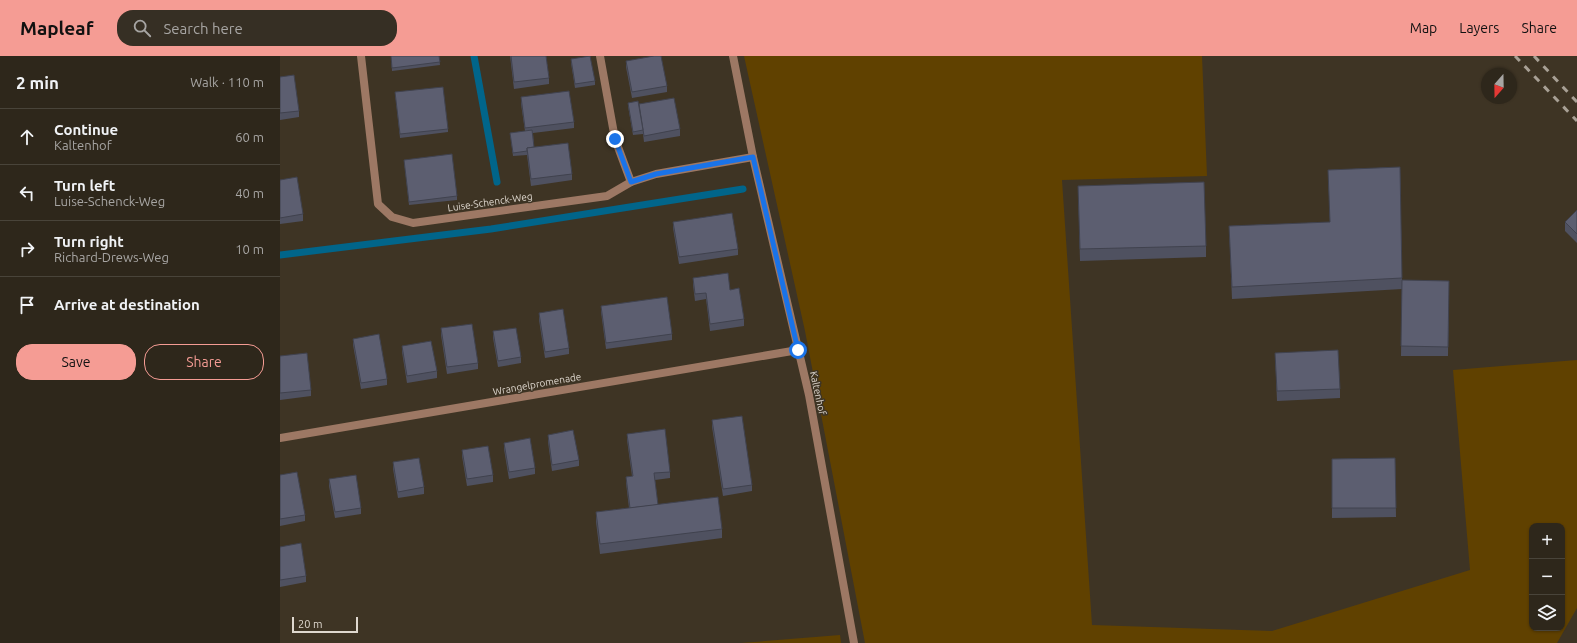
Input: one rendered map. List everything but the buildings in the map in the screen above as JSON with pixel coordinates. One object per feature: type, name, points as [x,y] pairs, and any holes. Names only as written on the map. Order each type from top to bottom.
[{"type":"street","name":"Luise-Schenck-Weg","points":[[361,56],[378,204],[392,217],[413,223],[607,196],[631,182],[656,174],[753,157]]},
{"type":"street","points":[[600,56],[615,139],[631,182]]},
{"type":"street","name":"Kaltenhof","points":[[733,56],[753,157],[810,395],[854,643]]},
{"type":"street","name":"Wrangelpromenade","points":[[280,438],[798,350]]},
{"type":"shaded area","points":[[744,56],[1202,56],[1207,176],[1062,180],[1092,625],[1272,631],[1470,570],[1453,370],[1577,360],[1577,608],[1565,629],[1565,523],[1529,523],[1529,631],[1564,631],[1557,643],[865,643],[805,331]]},
{"type":"shaded area","points":[[840,635],[841,643],[741,643]]},
{"type":"waterway","points":[[474,56],[497,182]]},
{"type":"waterway","points":[[280,255],[491,229],[743,189]]},
{"type":"railway","points":[[1515,56],[1577,121]]},
{"type":"railway","points":[[1534,56],[1577,102]]},
{"type":"route","points":[[615,139],[631,182],[656,174],[753,157],[798,350]]}]
